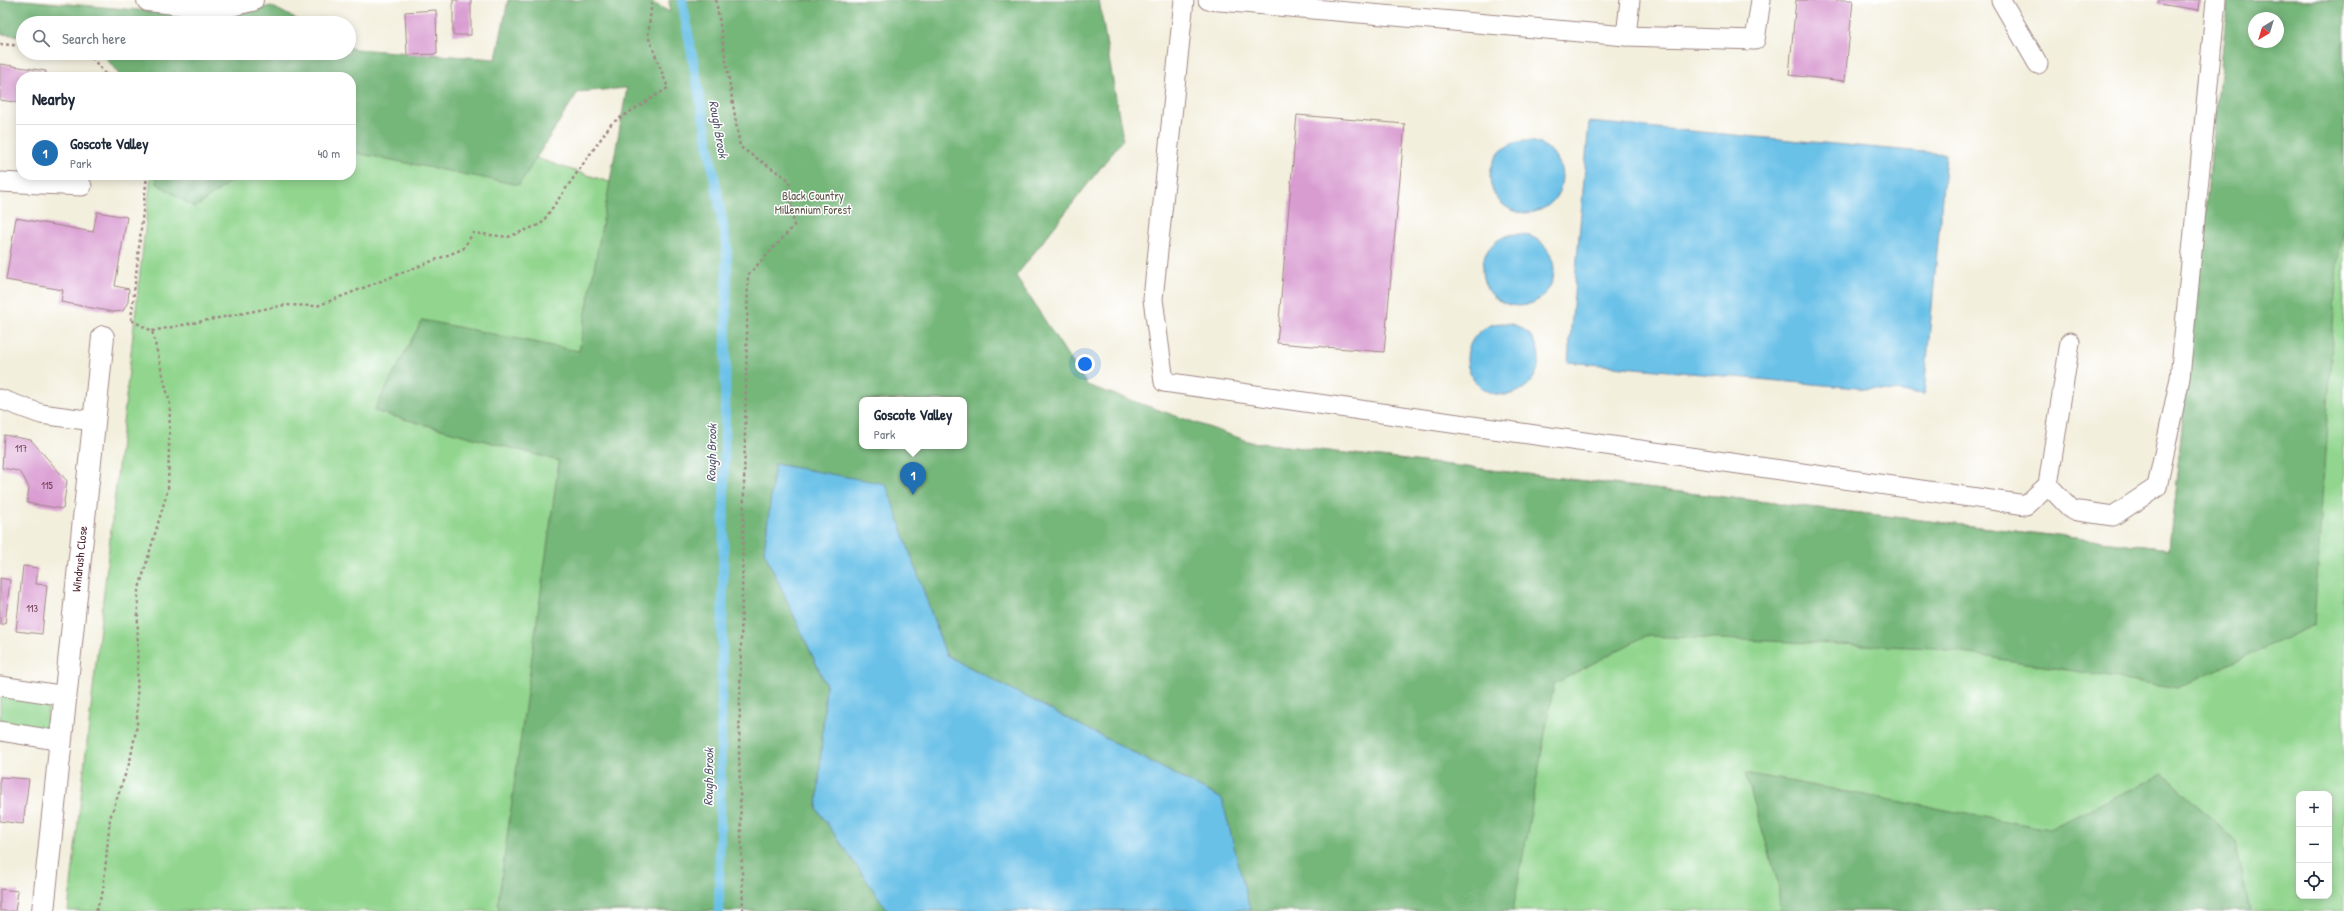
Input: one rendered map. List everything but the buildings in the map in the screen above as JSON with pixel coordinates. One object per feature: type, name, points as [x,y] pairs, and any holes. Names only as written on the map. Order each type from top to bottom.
[{"type":"street","points":[[148,0],[218,8],[252,0]]},
{"type":"street","name":"Windrush Close","points":[[43,911],[93,421],[104,336]]},
{"type":"lane","points":[[1184,0],[1153,299],[1164,382],[2026,505],[2048,485],[2070,342]]},
{"type":"lane","points":[[1208,0],[1626,36],[1755,40],[1761,0]]},
{"type":"lane","points":[[1626,36],[1630,0]]},
{"type":"lane","points":[[2001,0],[2038,64]]},
{"type":"lane","points":[[2048,485],[2072,510],[2113,516],[2156,487],[2180,378],[2216,0]]},
{"type":"lane","points":[[0,182],[82,186]]},
{"type":"lane","points":[[0,400],[41,414],[93,421]]},
{"type":"lane","points":[[0,686],[66,696]]},
{"type":"lane","points":[[0,731],[61,741]]},
{"type":"path","points":[[131,320],[152,331],[285,304],[317,306],[463,249],[473,233],[508,237],[541,224],[612,123],[668,88],[648,36],[652,0]]},
{"type":"path","points":[[716,0],[740,147],[789,180],[794,226],[748,275],[739,751],[743,911]]},
{"type":"path","points":[[0,44],[16,45]]},
{"type":"path","points":[[94,60],[104,72]]},
{"type":"path","points":[[131,320],[146,180]]},
{"type":"path","points":[[104,336],[131,320]]},
{"type":"path","points":[[96,911],[103,891],[110,818],[130,761],[137,725],[138,592],[168,489],[170,404],[152,331]]},
{"type":"green space","points":[[0,0],[22,0],[207,16],[16,16],[16,35],[0,34]]},
{"type":"green space","name":"Black Country Millennium Forest","points":[[508,0],[647,0],[670,12],[669,0],[1099,0],[1123,139],[1016,276],[1087,385],[1251,442],[2169,549],[2228,0],[2344,0],[2344,228],[2337,265],[2314,625],[2177,688],[1933,648],[1645,636],[1554,684],[1513,911],[1249,911],[1222,799],[946,655],[886,485],[775,464],[764,551],[826,685],[817,809],[888,911],[499,911],[498,902],[559,461],[374,411],[422,320],[579,351],[627,88],[578,92],[519,185],[356,153],[356,72],[117,72],[108,60],[356,60],[356,49],[496,59]]},
{"type":"green space","points":[[2228,0],[2344,0],[2344,911],[68,911],[150,180],[356,180],[356,100],[812,248],[1054,419],[2169,549]]},
{"type":"green space","points":[[271,6],[290,16],[224,16]]},
{"type":"green space","points":[[156,180],[232,180],[195,208],[156,183]]},
{"type":"green space","points":[[0,690],[50,697],[45,734],[0,727]]},
{"type":"green space","points":[[1745,773],[2049,829],[2163,774],[2235,840],[2250,911],[1780,911],[1778,882]]},
{"type":"water","points":[[1589,122],[1946,154],[1924,394],[1568,362]]},
{"type":"water","points":[[1519,141],[1533,141],[1540,143],[1552,151],[1560,163],[1562,177],[1560,191],[1552,203],[1540,211],[1533,213],[1519,213],[1512,211],[1500,203],[1492,191],[1490,184],[1490,170],[1492,163],[1500,151],[1512,143]]},
{"type":"water","points":[[1511,234],[1525,234],[1532,236],[1544,244],[1552,256],[1554,270],[1552,284],[1544,296],[1532,304],[1525,306],[1511,306],[1504,304],[1492,296],[1484,284],[1482,277],[1482,263],[1484,256],[1492,244],[1504,236]]},
{"type":"water","points":[[1496,323],[1510,323],[1517,325],[1529,333],[1537,345],[1539,359],[1537,373],[1529,385],[1517,393],[1510,395],[1496,395],[1489,393],[1477,385],[1469,373],[1467,366],[1467,352],[1469,345],[1477,333],[1489,325]]},
{"type":"water","points":[[775,464],[886,484],[946,655],[1222,799],[1250,910],[888,911],[817,809],[826,685],[764,551]]},
{"type":"waterway","name":"Rough Brook","points":[[682,0],[727,247],[719,911]]},
{"type":"place","name":"Goscote Valley","points":[[913,495]]}]
